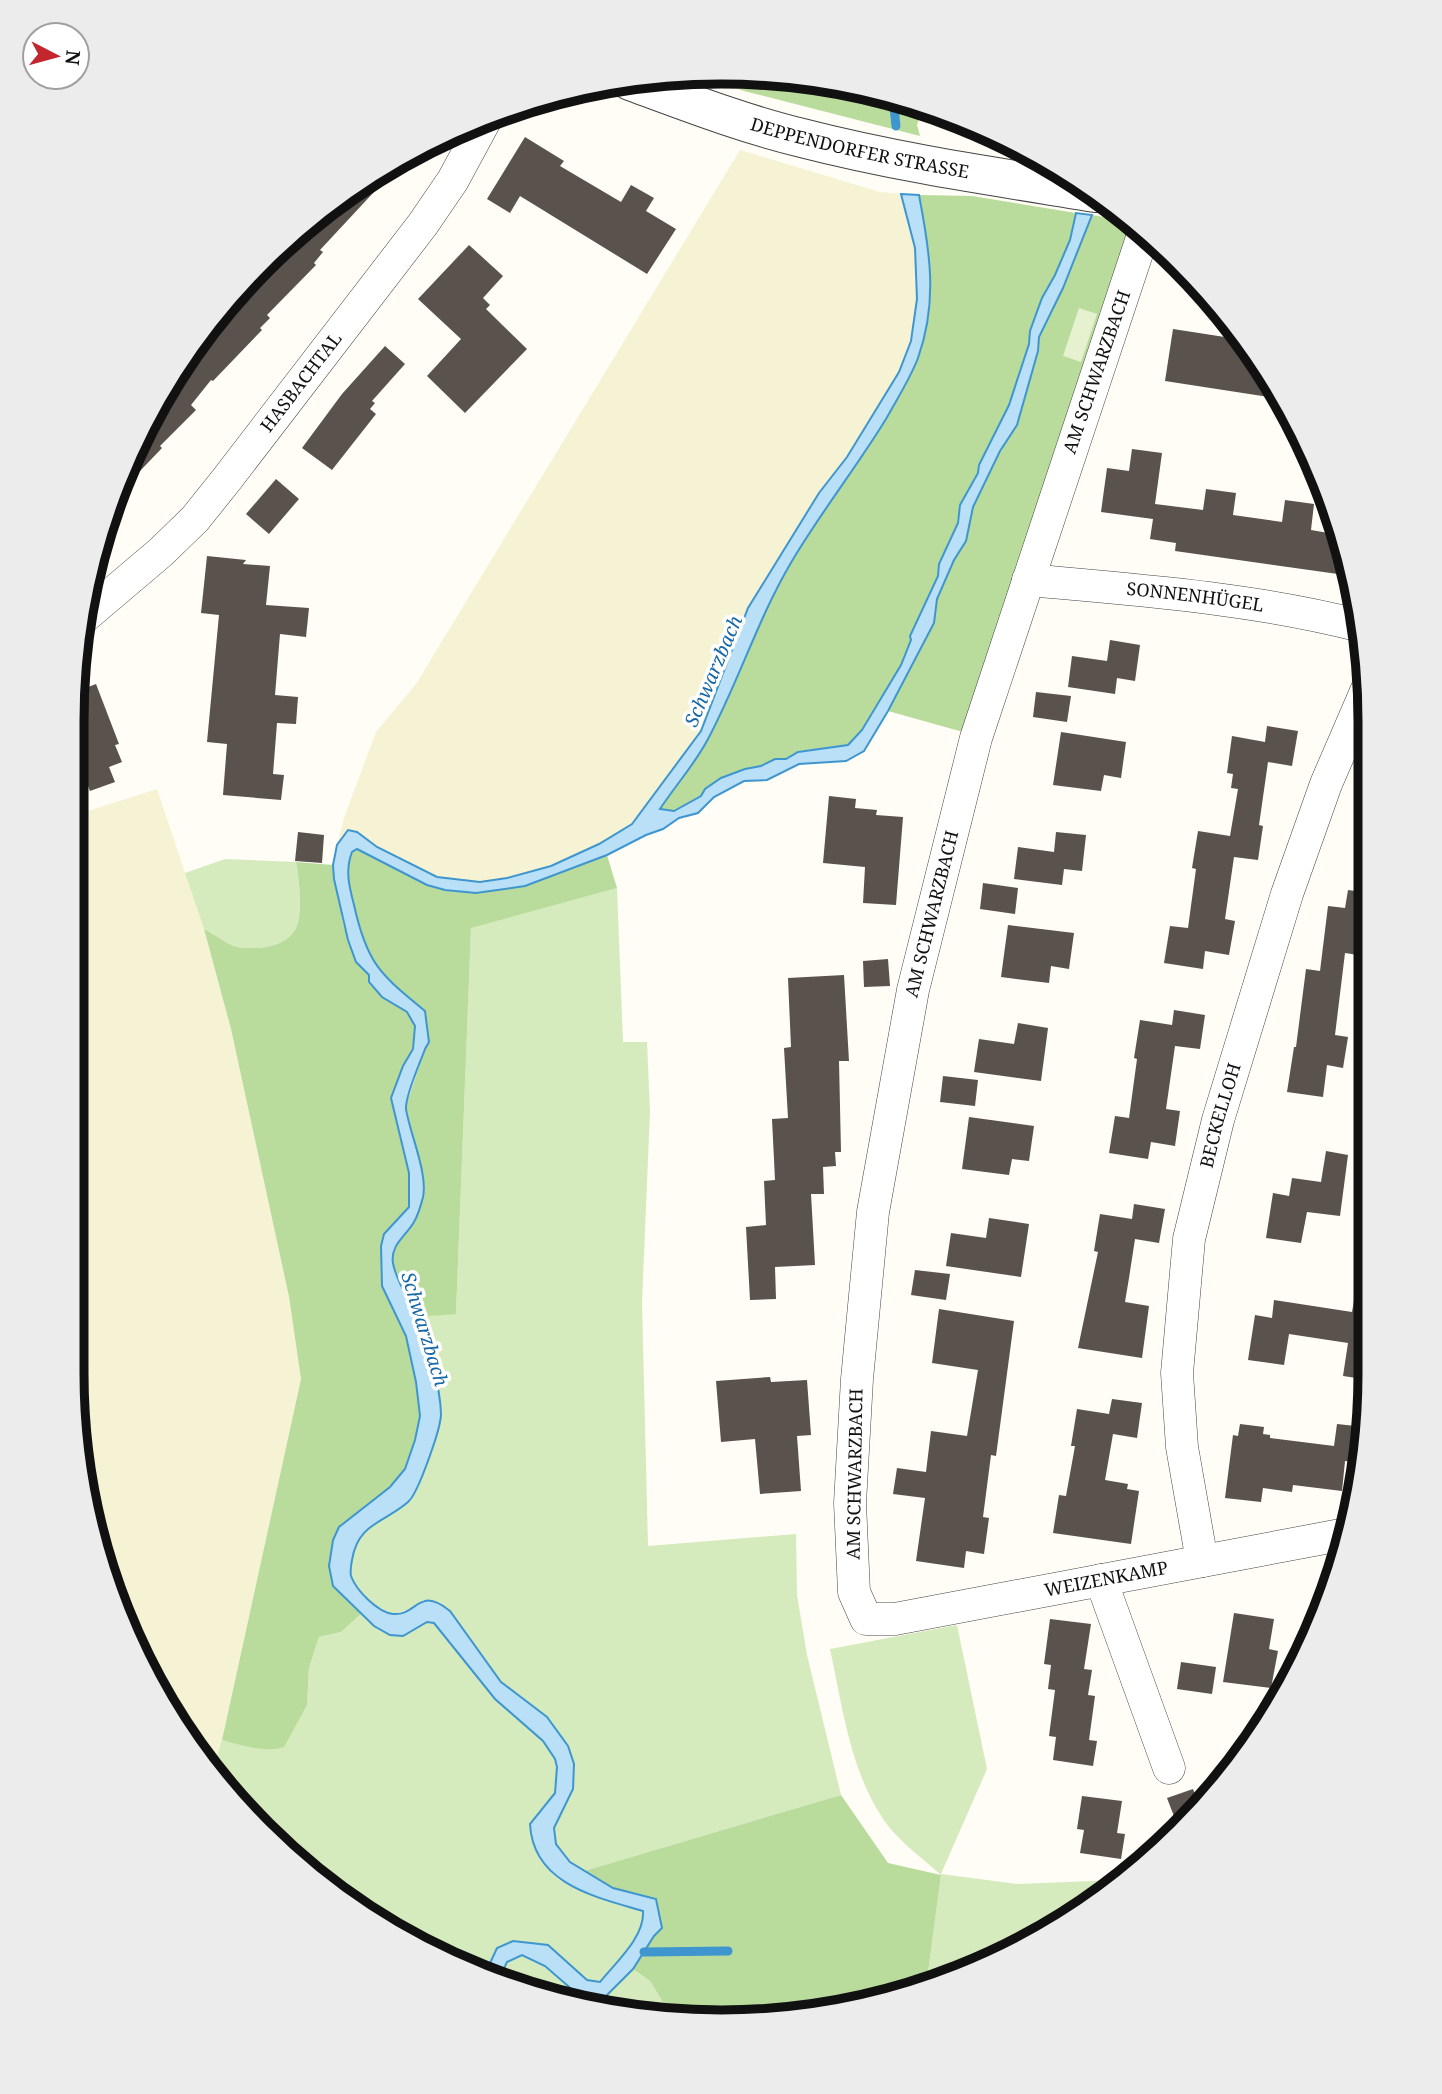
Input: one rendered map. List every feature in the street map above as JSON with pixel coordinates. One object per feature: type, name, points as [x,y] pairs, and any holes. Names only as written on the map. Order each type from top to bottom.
[{"type":"street","name":"DEPPENDORFER STRASSE","points":[[649,88],[750,124],[834,146],[935,167],[1072,189]]},
{"type":"street","name":"HASBACHTAL","points":[[94,609],[195,519],[422,224],[453,180],[479,131]]},
{"type":"street","name":"AM SCHWARZBACH","points":[[866,1619],[854,1592],[850,1503],[857,1379],[873,1212],[913,990],[976,738],[1141,242]]},
{"type":"street","name":"SONNENHÜGEL","points":[[1028,580],[1237,601],[1351,623]]},
{"type":"street","name":"BECKELLOH","points":[[1202,1561],[1182,1447],[1177,1373],[1189,1239],[1217,1120],[1287,894],[1326,784],[1358,710]]},
{"type":"street","name":"WEIZENKAMP","points":[[866,1619],[895,1619],[1337,1536]]},
{"type":"street","points":[[1101,1580],[1170,1768]]},
{"type":"shaded area","points":[[740,150],[880,192],[901,194],[915,248],[917,299],[911,341],[899,372],[847,457],[819,493],[748,608],[702,731],[632,824],[599,844],[551,866],[480,882],[437,877],[377,847],[357,832],[348,830],[337,845],[344,818],[376,732],[416,684]]},
{"type":"shaded area","points":[[157,789],[204,929],[231,1029],[289,1298],[301,1379],[215,1760],[169,1692],[132,1617],[106,1538],[89,1456],[84,1373],[84,812]]},
{"type":"green space","points":[[726,84],[804,89],[886,106],[920,116],[917,125],[920,136]]},
{"type":"green space","points":[[919,195],[972,196],[1076,213],[1070,240],[1030,330],[1029,344],[1009,405],[960,505],[958,523],[939,564],[938,576],[901,665],[862,731],[848,745],[798,751],[786,759],[775,759],[761,766],[745,769],[674,811],[660,810],[708,740],[769,605],[792,561],[874,437],[915,366],[924,337],[930,297],[929,257]]},
{"type":"green space","points":[[1092,215],[1112,218],[1128,238],[963,732],[888,711],[934,623],[937,599],[954,560],[966,541],[973,507],[1000,451],[1017,425],[1038,351],[1039,337],[1063,288]]},
{"type":"green space","points":[[1079,308],[1097,314],[1081,362],[1063,356]]},
{"type":"green space","points":[[357,849],[427,885],[525,886],[607,855],[617,888],[471,928],[456,1314],[416,1317],[393,1264],[394,1248],[415,1221],[424,1194],[406,1106],[429,1042],[425,1011],[386,976],[364,941],[348,878],[352,852]]},
{"type":"green space","points":[[225,859],[296,862],[300,904],[298,921],[296,928],[285,940],[262,948],[237,947],[204,929],[185,873]]},
{"type":"green space","points":[[296,862],[333,865],[343,924],[356,962],[369,975],[382,997],[407,1012],[415,1026],[413,1049],[403,1066],[391,1098],[409,1173],[409,1207],[384,1234],[382,1286],[406,1336],[420,1416],[405,1469],[390,1487],[339,1527],[333,1586],[361,1614],[341,1632],[319,1637],[309,1668],[307,1705],[284,1747],[269,1749],[222,1740],[301,1379],[289,1297],[231,1029],[204,929],[237,947],[262,948],[285,940],[298,922],[300,905]]},
{"type":"green space","points":[[617,888],[623,1042],[647,1042],[650,1111],[642,1303],[648,1546],[796,1534],[797,1595],[807,1655],[841,1795],[584,1871],[570,1862],[556,1844],[554,1828],[573,1789],[568,1746],[548,1717],[501,1682],[450,1611],[439,1602],[423,1600],[405,1611],[392,1614],[371,1603],[359,1592],[350,1574],[353,1553],[359,1538],[368,1528],[411,1501],[433,1450],[416,1317],[456,1313],[471,927]]},
{"type":"green space","points":[[361,1614],[374,1626],[403,1636],[427,1622],[434,1623],[495,1699],[543,1741],[557,1767],[555,1793],[530,1824],[549,1870],[555,1877],[578,1889],[643,1911],[639,1931],[634,1940],[600,1982],[587,1980],[548,1945],[513,1941],[497,1948],[489,1966],[402,1925],[367,1903],[301,1852],[242,1793],[216,1761],[222,1740],[252,1747],[307,1705],[309,1668],[319,1637],[341,1632]]},
{"type":"green space","points":[[957,1625],[987,1769],[941,1874],[1017,1884],[1106,1880],[1040,1925],[965,1962],[928,1975],[941,1875],[892,1831],[869,1795],[848,1734],[830,1649]]},
{"type":"green space","points":[[841,1795],[888,1863],[941,1875],[928,1975],[845,1998],[804,2005],[721,2010],[668,2008],[650,1981],[633,1969],[662,1928],[656,1899],[613,1888],[584,1871]]},
{"type":"green space","points":[[522,1955],[545,1966],[576,1993],[503,1971],[507,1962]]},
{"type":"green space","points":[[633,1969],[650,1981],[668,2008],[638,2005],[603,1999]]},
{"type":"water","points":[[901,194],[919,195],[929,257],[928,317],[918,358],[886,419],[792,561],[708,739],[660,809],[674,811],[701,796],[705,789],[721,778],[745,769],[761,766],[775,759],[786,759],[798,752],[848,745],[862,730],[901,665],[911,640],[910,636],[938,576],[939,564],[958,523],[960,505],[1009,405],[1029,344],[1030,331],[1042,298],[1070,240],[1076,213],[1092,215],[1063,288],[1039,337],[1038,351],[1017,425],[1000,451],[973,507],[966,541],[954,560],[937,599],[934,623],[864,751],[846,761],[799,764],[767,780],[744,781],[714,797],[698,813],[679,818],[663,829],[607,855],[525,886],[476,893],[445,890],[427,885],[357,849],[352,852],[349,865],[348,878],[352,898],[370,955],[386,977],[425,1011],[429,1042],[406,1103],[421,1165],[423,1197],[411,1227],[396,1246],[393,1263],[431,1359],[441,1414],[428,1460],[412,1496],[408,1502],[373,1525],[360,1538],[352,1560],[351,1576],[368,1600],[387,1612],[393,1614],[408,1611],[424,1601],[439,1604],[450,1611],[501,1682],[547,1717],[568,1746],[574,1764],[573,1789],[554,1828],[556,1844],[570,1862],[613,1888],[656,1899],[662,1928],[633,1969],[603,1999],[597,1998],[576,1993],[545,1966],[522,1955],[507,1962],[503,1971],[489,1966],[497,1948],[513,1941],[548,1945],[587,1980],[600,1982],[628,1949],[642,1921],[643,1911],[570,1885],[542,1861],[534,1844],[530,1824],[555,1793],[555,1759],[543,1741],[495,1699],[434,1623],[427,1622],[403,1636],[390,1635],[374,1626],[333,1586],[329,1566],[333,1540],[339,1527],[390,1487],[405,1469],[420,1416],[406,1336],[382,1286],[381,1246],[384,1234],[409,1207],[409,1173],[391,1098],[403,1066],[413,1049],[415,1026],[407,1012],[382,997],[369,982],[369,975],[356,962],[348,940],[333,865],[337,845],[348,830],[357,832],[377,847],[437,877],[480,882],[551,866],[599,844],[632,824],[701,731],[748,608],[819,493],[847,457],[899,372],[911,341],[917,299],[915,248]]},
{"type":"building","points":[[525,137],[564,161],[560,166],[621,202],[631,185],[654,198],[646,211],[676,229],[647,274],[520,196],[510,213],[487,199]]},
{"type":"building","points":[[385,180],[320,250],[323,252],[314,263],[316,265],[267,315],[270,318],[260,328],[262,330],[213,381],[211,380],[191,405],[196,410],[160,446],[162,448],[131,481],[169,402],[191,367],[242,301],[301,242]]},
{"type":"building","points":[[469,245],[503,276],[483,298],[490,305],[486,309],[527,349],[465,413],[427,376],[461,339],[418,299]]},
{"type":"building","points":[[1173,329],[1229,338],[1269,397],[1165,381]]},
{"type":"building","points":[[385,346],[405,364],[372,401],[375,403],[370,409],[376,414],[332,470],[302,448],[342,394]]},
{"type":"building","points":[[1132,449],[1162,453],[1155,504],[1203,510],[1206,489],[1236,493],[1233,515],[1282,522],[1285,500],[1314,504],[1311,530],[1329,533],[1340,574],[1175,551],[1176,543],[1150,539],[1153,519],[1101,512],[1107,468],[1129,471]]},
{"type":"building","points":[[276,479],[299,499],[269,534],[246,514]]},
{"type":"building","points":[[207,556],[246,560],[243,564],[270,566],[266,605],[309,608],[306,637],[280,634],[275,695],[298,697],[296,724],[277,723],[273,774],[284,775],[281,800],[223,795],[227,744],[207,742],[219,615],[201,613]]},
{"type":"building","points":[[1110,640],[1140,645],[1135,681],[1117,678],[1115,694],[1068,687],[1072,656],[1107,661]]},
{"type":"building","points":[[96,684],[119,744],[115,745],[122,762],[109,767],[115,782],[90,791],[84,776],[85,688]]},
{"type":"building","points":[[1036,692],[1071,696],[1067,722],[1033,717]]},
{"type":"building","points":[[1267,726],[1298,731],[1292,766],[1268,762],[1259,825],[1263,826],[1258,860],[1234,857],[1225,919],[1235,921],[1229,955],[1205,951],[1203,969],[1164,963],[1170,926],[1188,928],[1196,869],[1192,868],[1198,831],[1230,836],[1238,789],[1231,788],[1233,774],[1227,773],[1232,736],[1265,742]]},
{"type":"building","points":[[1061,732],[1126,742],[1121,778],[1104,775],[1101,791],[1053,785]]},
{"type":"building","points":[[829,796],[856,799],[855,808],[877,810],[876,815],[903,817],[896,905],[863,903],[865,867],[823,863]]},
{"type":"building","points":[[298,832],[324,835],[322,863],[295,861]]},
{"type":"building","points":[[1056,832],[1086,835],[1082,871],[1064,869],[1062,885],[1014,879],[1018,847],[1054,852]]},
{"type":"building","points":[[983,883],[1018,888],[1015,914],[980,909]]},
{"type":"building","points":[[1348,890],[1358,891],[1358,955],[1345,953],[1335,1035],[1348,1037],[1343,1068],[1327,1065],[1323,1097],[1287,1092],[1306,969],[1320,971],[1328,906],[1345,908]]},
{"type":"building","points":[[1008,925],[1074,933],[1069,969],[1051,966],[1049,983],[1001,977]]},
{"type":"building","points":[[888,959],[890,986],[864,987],[863,961]]},
{"type":"building","points":[[844,975],[849,1061],[839,1061],[841,1152],[835,1152],[836,1166],[823,1167],[824,1194],[811,1194],[815,1265],[775,1267],[776,1299],[750,1300],[746,1227],[766,1225],[764,1181],[775,1180],[772,1119],[788,1118],[784,1048],[791,1047],[788,978]]},
{"type":"building","points":[[1174,1010],[1205,1015],[1200,1049],[1175,1046],[1166,1109],[1180,1111],[1175,1146],[1151,1142],[1148,1159],[1109,1153],[1115,1116],[1129,1118],[1140,1020],[1172,1025]]},
{"type":"building","points":[[1018,1023],[1048,1028],[1041,1081],[974,1072],[979,1039],[1014,1044]]},
{"type":"building","points":[[943,1076],[978,1080],[975,1106],[940,1102]]},
{"type":"building","points":[[969,1117],[1034,1126],[1029,1161],[1012,1159],[1009,1175],[962,1169]]},
{"type":"building","points":[[1326,1151],[1348,1155],[1340,1216],[1307,1212],[1301,1243],[1266,1238],[1273,1193],[1289,1196],[1292,1178],[1321,1182]]},
{"type":"building","points":[[1134,1204],[1165,1209],[1159,1243],[1135,1239],[1125,1302],[1149,1306],[1142,1358],[1078,1348],[1098,1252],[1094,1251],[1100,1214],[1132,1219]]},
{"type":"building","points":[[989,1218],[1029,1224],[1021,1277],[946,1266],[951,1233],[986,1238]]},
{"type":"building","points":[[915,1270],[950,1274],[946,1300],[911,1295]]},
{"type":"building","points":[[1358,1283],[1358,1378],[1343,1376],[1348,1343],[1289,1334],[1284,1365],[1248,1360],[1255,1315],[1272,1318],[1274,1300],[1352,1312]]},
{"type":"building","points":[[939,1309],[1014,1321],[996,1456],[991,1455],[983,1517],[989,1518],[984,1554],[966,1551],[964,1568],[916,1561],[925,1498],[893,1494],[897,1468],[926,1472],[931,1431],[967,1436],[978,1370],[932,1363]]},
{"type":"building","points":[[770,1377],[771,1382],[807,1380],[811,1435],[797,1436],[801,1491],[760,1494],[755,1439],[721,1442],[716,1381]]},
{"type":"building","points":[[1112,1399],[1142,1403],[1137,1438],[1113,1434],[1105,1480],[1128,1484],[1127,1489],[1139,1491],[1131,1544],[1053,1533],[1059,1495],[1066,1496],[1075,1446],[1071,1446],[1077,1409],[1109,1414]]},
{"type":"building","points":[[1240,1424],[1264,1427],[1263,1434],[1270,1435],[1270,1438],[1334,1446],[1337,1424],[1356,1426],[1352,1462],[1345,1461],[1342,1491],[1293,1485],[1292,1492],[1263,1488],[1261,1502],[1225,1498],[1233,1435],[1238,1436]]},
{"type":"building","points":[[1234,1613],[1274,1619],[1269,1649],[1278,1651],[1271,1688],[1223,1682]]},
{"type":"building","points":[[1050,1619],[1091,1624],[1084,1669],[1092,1670],[1088,1695],[1095,1696],[1089,1740],[1097,1741],[1093,1766],[1053,1760],[1056,1737],[1049,1736],[1055,1690],[1048,1689],[1051,1665],[1044,1664]]},
{"type":"building","points":[[1181,1662],[1216,1667],[1212,1694],[1177,1689]]},
{"type":"building","points":[[1193,1789],[1196,1797],[1175,1819],[1167,1798]]},
{"type":"building","points":[[1082,1796],[1122,1801],[1117,1833],[1125,1834],[1121,1859],[1080,1853],[1084,1830],[1077,1829]]},
{"type":"waterway","name":"Schwarzbach","points":[[894,108],[896,126]]},
{"type":"waterway","points":[[644,1952],[728,1951]]}]
